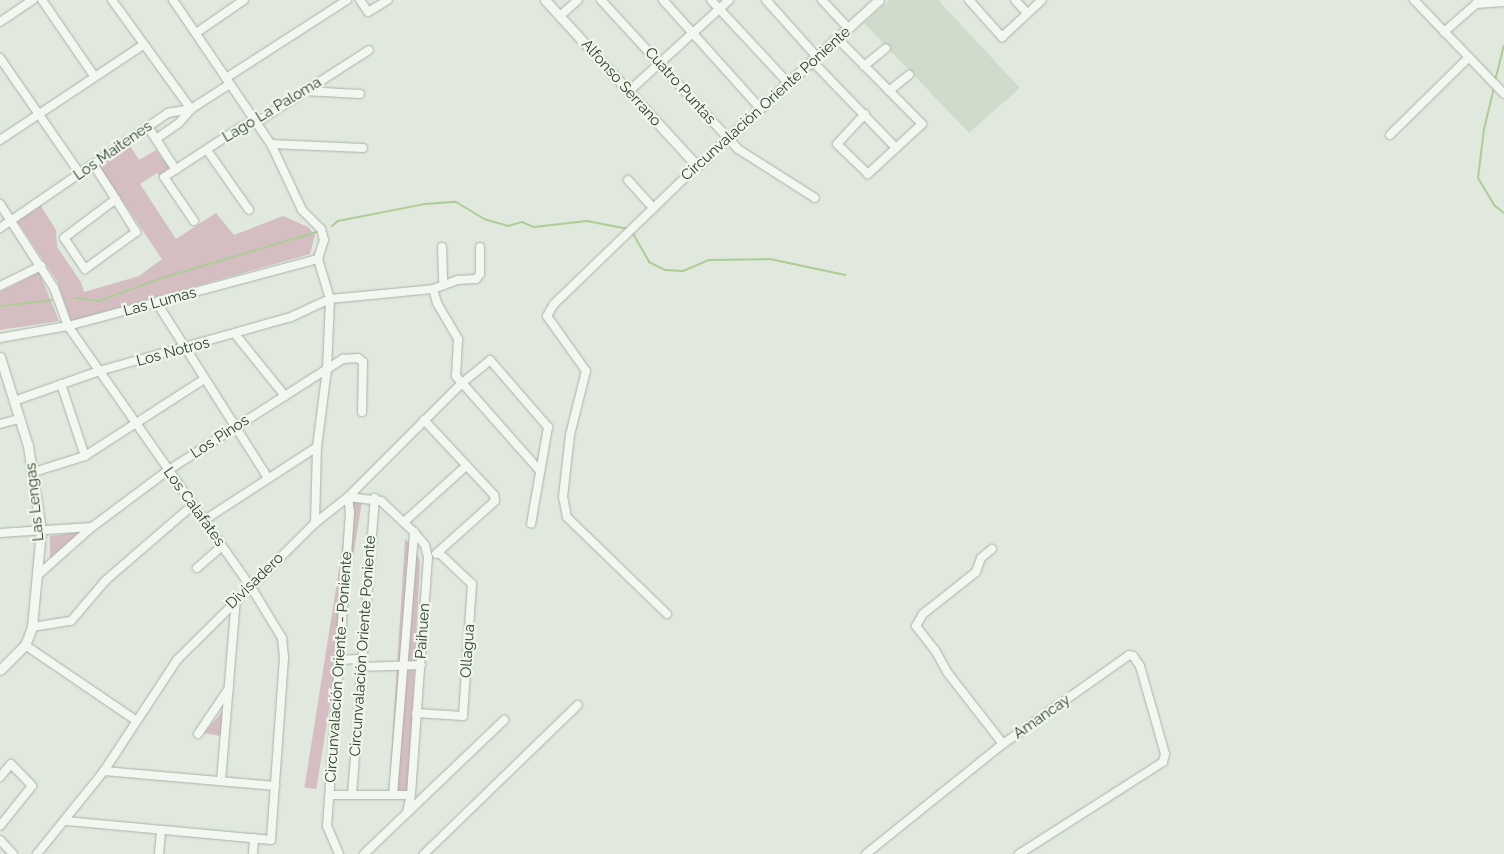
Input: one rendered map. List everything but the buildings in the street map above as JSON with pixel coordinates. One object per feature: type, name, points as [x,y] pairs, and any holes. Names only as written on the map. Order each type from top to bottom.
[{"type":"street","points":[[0,22],[33,0]]},
{"type":"street","points":[[42,0],[95,77]]},
{"type":"street","points":[[112,0],[191,110],[179,122],[156,138]]},
{"type":"street","points":[[173,0],[271,144],[302,210],[321,229],[324,240],[318,259],[330,299],[327,369],[317,447],[315,523]]},
{"type":"street","points":[[196,33],[244,0]]},
{"type":"street","name":"Los Maitenes","points":[[0,228],[168,113],[191,110],[228,81],[347,0]]},
{"type":"street","points":[[360,0],[368,12],[388,0]]},
{"type":"street","name":"Alfonso Serrano","points":[[545,0],[697,166]]},
{"type":"street","points":[[560,16],[578,0]]},
{"type":"street","name":"Cuatro Puntas","points":[[601,0],[738,150],[815,198]]},
{"type":"street","points":[[663,0],[760,108]]},
{"type":"street","points":[[710,0],[788,83]]},
{"type":"street","points":[[629,91],[729,0]]},
{"type":"street","points":[[766,0],[814,59],[896,148]]},
{"type":"street","points":[[822,0],[848,28]]},
{"type":"street","points":[[969,0],[1002,37],[1042,0]]},
{"type":"street","points":[[1015,0],[1027,13]]},
{"type":"street","points":[[1414,0],[1504,94]]},
{"type":"street","name":"Circunvalación Oriente Poniente","points":[[667,614],[568,517],[563,497],[570,435],[586,371],[547,316],[554,304],[632,227],[877,1]]},
{"type":"street","points":[[1444,32],[1476,4],[1504,2]]},
{"type":"street","points":[[837,38],[922,124],[868,174],[837,144],[865,114]]},
{"type":"street","points":[[0,140],[143,45]]},
{"type":"street","points":[[864,66],[886,48]]},
{"type":"street","name":"Lago La Paloma","points":[[176,170],[241,127],[256,121],[369,50]]},
{"type":"street","points":[[1390,134],[1469,57]]},
{"type":"street","points":[[0,58],[80,174]]},
{"type":"street","points":[[889,91],[909,75]]},
{"type":"street","points":[[304,90],[360,94]]},
{"type":"street","points":[[148,127],[176,170],[164,177],[194,221]]},
{"type":"street","points":[[271,144],[363,148]]},
{"type":"street","points":[[207,150],[249,210]]},
{"type":"street","points":[[93,164],[116,199],[136,232],[85,269],[64,238],[116,199]]},
{"type":"street","points":[[628,180],[653,208]]},
{"type":"street","name":"Los Calafates","points":[[0,204],[54,288],[68,326],[167,471],[251,587],[282,638],[284,658],[271,840],[254,838]]},
{"type":"street","points":[[442,246],[443,285]]},
{"type":"street","points":[[330,299],[434,290],[443,285],[479,277],[480,247]]},
{"type":"street","name":"Las Lumas","points":[[0,338],[68,326],[318,259]]},
{"type":"street","points":[[0,286],[41,266]]},
{"type":"street","points":[[434,290],[437,303],[458,339],[460,354],[455,370],[462,383],[540,470]]},
{"type":"street","name":"Los Notros","points":[[14,401],[99,371],[184,349],[292,317],[330,299]]},
{"type":"street","points":[[157,303],[203,380],[268,478]]},
{"type":"street","points":[[235,334],[285,396]]},
{"type":"street","name":"Las Lengas","points":[[0,357],[34,472],[41,530],[39,574],[32,627],[25,645],[0,670]]},
{"type":"street","name":"Los Pinos","points":[[39,574],[92,527],[167,471],[343,359],[362,360],[362,412]]},
{"type":"street","points":[[315,523],[348,497],[462,383],[490,360],[548,427],[531,524]]},
{"type":"street","points":[[34,472],[85,456],[203,380]]},
{"type":"street","points":[[61,384],[85,456]]},
{"type":"street","points":[[0,424],[19,419]]},
{"type":"street","points":[[348,497],[374,498],[414,532],[425,545],[428,557],[439,553],[495,501],[494,495],[424,420]]},
{"type":"street","points":[[203,521],[317,447]]},
{"type":"street","points":[[404,522],[466,466]]},
{"type":"street","name":"Circunvalación Oriente - Poniente","points":[[339,854],[330,837],[327,826],[340,660],[348,497]]},
{"type":"street","name":"Circunvalación Oriente Poniente","points":[[352,795],[374,498]]},
{"type":"street","points":[[32,627],[71,622],[106,580],[193,505]]},
{"type":"street","name":"Divisadero","points":[[38,854],[104,771],[177,660],[236,598],[251,587],[315,523]]},
{"type":"street","points":[[0,532],[92,527]]},
{"type":"street","points":[[393,795],[414,532]]},
{"type":"street","points":[[197,568],[222,546]]},
{"type":"street","points":[[992,549],[981,558],[976,572],[922,614],[916,626],[935,650],[947,672],[1003,744]]},
{"type":"street","name":"Ollagua","points":[[416,712],[463,716],[472,584],[439,553]]},
{"type":"street","name":"Paihuen","points":[[407,812],[411,795],[428,557]]},
{"type":"street","points":[[222,781],[231,686],[236,598]]},
{"type":"street","points":[[25,645],[137,721]]},
{"type":"street","name":"Amancay","points":[[866,854],[1003,744],[1129,655],[1140,666],[1165,754],[1164,762],[1019,854]]},
{"type":"street","points":[[340,660],[402,666],[421,665]]},
{"type":"street","points":[[198,734],[231,686]]},
{"type":"street","points":[[424,854],[578,705]]},
{"type":"street","points":[[364,854],[504,720]]},
{"type":"street","points":[[0,777],[11,764],[32,786],[0,826]]},
{"type":"street","points":[[104,771],[276,786]]},
{"type":"street","points":[[330,795],[411,795]]},
{"type":"street","points":[[65,821],[254,838],[253,854]]},
{"type":"street","points":[[159,854],[162,830]]},
{"type":"street","points":[[0,840],[13,854]]},
{"type":"shaded area","points":[[889,0],[938,0],[1020,88],[969,133],[864,23]]},
{"type":"shaded area","points":[[129,144],[139,160],[156,150],[172,171],[161,178],[157,173],[140,184],[176,239],[216,213],[234,235],[283,216],[308,227],[315,235],[310,254],[71,321],[57,281],[17,221],[41,206],[56,230],[57,247],[81,282],[84,292],[139,276],[162,259],[98,165]]},
{"type":"shaded area","points":[[39,272],[59,321],[0,330],[0,292]]},
{"type":"shaded area","points":[[350,500],[362,502],[316,789],[304,787]]},
{"type":"shaded area","points":[[85,531],[50,559],[50,536]]},
{"type":"shaded area","points":[[405,539],[416,550],[420,562],[408,795],[389,794]]},
{"type":"shaded area","points":[[231,701],[226,737],[204,733]]},
{"type":"waterway","points":[[1495,81],[1504,46]]},
{"type":"waterway","points":[[1494,88],[1484,129],[1478,178],[1495,206],[1504,213]]},
{"type":"waterway","points":[[332,226],[338,221],[425,204],[456,202],[484,219],[508,226],[522,222],[534,227],[587,221],[628,229]]},
{"type":"waterway","points":[[75,298],[99,301],[162,278],[316,232]]},
{"type":"waterway","points":[[632,232],[649,262],[665,270],[683,271],[709,260],[770,259],[845,275]]},
{"type":"waterway","points":[[0,306],[52,300]]}]
